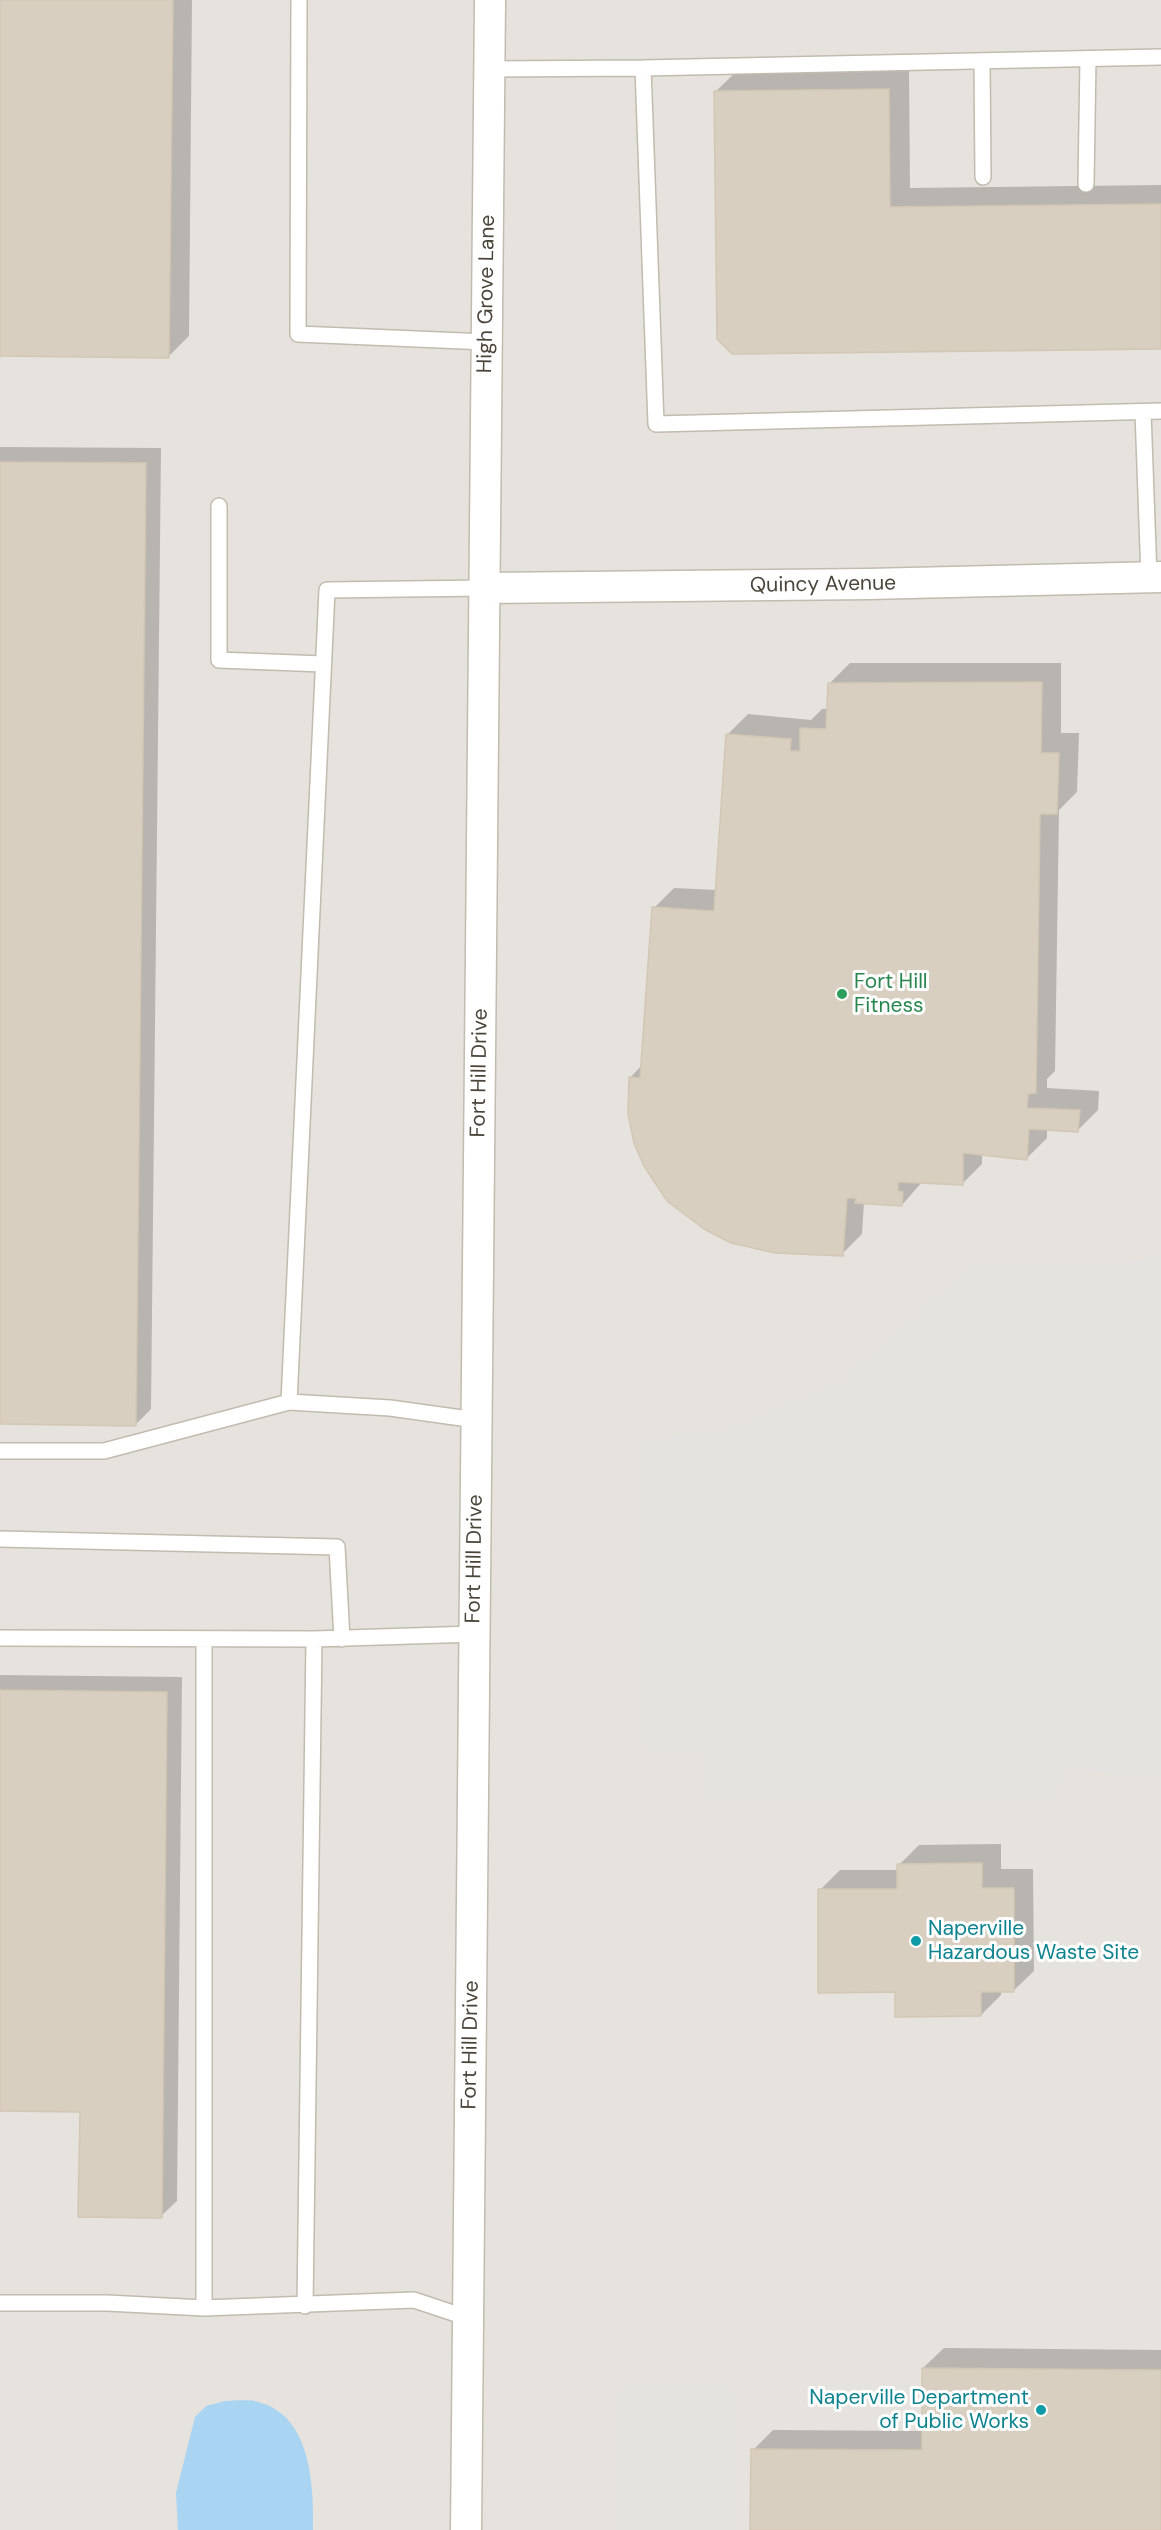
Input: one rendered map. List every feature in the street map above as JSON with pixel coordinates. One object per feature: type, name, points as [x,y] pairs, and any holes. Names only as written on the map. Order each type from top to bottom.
[{"type":"street","name":"High Grove Lane","points":[[484,588],[490,0]]},
{"type":"street","name":"Quincy Avenue","points":[[484,588],[868,584],[1155,577]]},
{"type":"street","name":"Fort Hill Drive","points":[[466,2530],[484,588]]},
{"type":"lane","points":[[299,0],[298,334],[487,342]]},
{"type":"lane","points":[[489,69],[1161,57]]},
{"type":"lane","points":[[1086,184],[1088,59]]},
{"type":"lane","points":[[982,61],[983,177]]},
{"type":"lane","points":[[643,68],[656,424],[1161,411]]},
{"type":"lane","points":[[1143,412],[1155,577]]},
{"type":"lane","points":[[219,506],[219,660],[323,664]]},
{"type":"lane","points":[[289,1402],[327,590],[484,588]]},
{"type":"lane","points":[[0,1450],[104,1450],[289,1402],[390,1408],[476,1420]]},
{"type":"lane","points":[[0,1539],[337,1547],[342,1638]]},
{"type":"lane","points":[[0,1638],[314,1639],[474,1634]]},
{"type":"lane","points":[[204,1638],[204,2308]]},
{"type":"lane","points":[[305,2306],[314,1639]]},
{"type":"lane","points":[[0,2303],[107,2303],[204,2308],[305,2306],[414,2300],[468,2319]]},
{"type":"shaded area","points":[[0,0],[1161,0],[1161,2530],[0,2530]]},
{"type":"shaded area","points":[[1161,1261],[1161,1772],[1061,1769],[1057,1798],[705,1795],[705,1750],[643,1746],[645,1441],[723,1433],[837,1385],[965,1269]]},
{"type":"shaded area","points":[[619,2389],[731,2389],[732,2530],[615,2530]]},
{"type":"water","points":[[225,2401],[258,2402],[276,2409],[289,2421],[299,2436],[306,2454],[312,2493],[313,2530],[178,2530],[176,2493],[195,2417],[206,2406]]},
{"type":"building","points":[[0,0],[173,0],[169,358],[0,356]]},
{"type":"building","points":[[889,89],[890,207],[1161,204],[1161,349],[732,354],[717,339],[714,91]]},
{"type":"building","points":[[0,462],[146,463],[136,1426],[0,1424]]},
{"type":"building","name":"Fort Hill Fitness","points":[[1042,682],[1041,753],[1059,753],[1057,814],[1040,814],[1036,1093],[1028,1094],[1027,1108],[1080,1110],[1078,1132],[1029,1129],[1027,1160],[963,1153],[963,1185],[898,1182],[898,1191],[903,1192],[902,1206],[855,1203],[856,1198],[847,1198],[843,1256],[775,1253],[731,1243],[704,1229],[667,1201],[644,1166],[634,1143],[628,1114],[629,1077],[640,1078],[652,907],[714,911],[726,734],[791,739],[790,751],[800,751],[800,728],[826,729],[828,683]]},
{"type":"building","points":[[0,1690],[167,1692],[162,2218],[78,2217],[80,2112],[0,2111]]},
{"type":"building","name":"Naperville Hazardous Waste Site","points":[[982,1863],[982,1888],[1014,1888],[1014,1992],[981,1992],[981,2016],[895,2017],[895,1992],[818,1993],[818,1889],[897,1889],[897,1864]]},
{"type":"building","name":"Naperville Department of Public Works","points":[[922,2368],[1161,2370],[1161,2530],[750,2530],[751,2449],[922,2450]]},
{"type":"place","name":"Fort Hill Fitness","points":[[842,994]]},
{"type":"place","name":"Naperville Hazardous Waste Site","points":[[916,1941]]},
{"type":"place","name":"Naperville Department of Public Works","points":[[1041,2410]]}]
